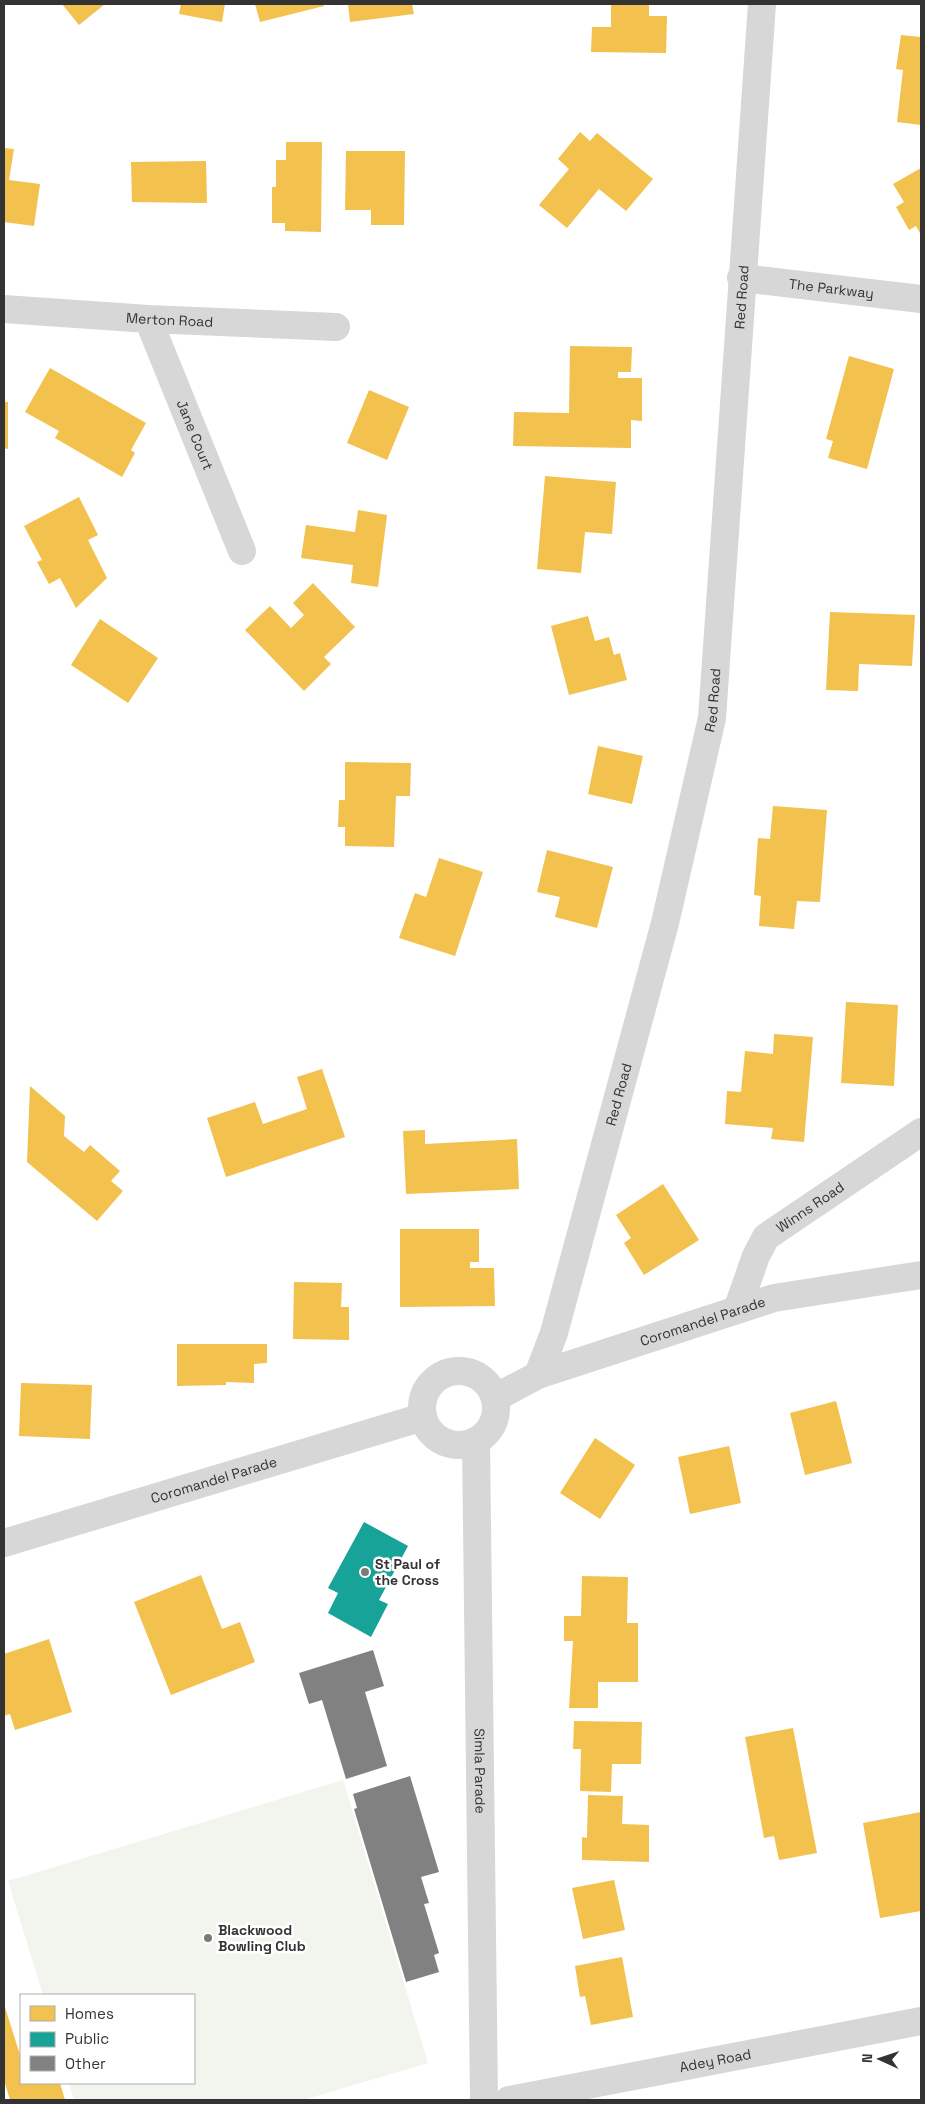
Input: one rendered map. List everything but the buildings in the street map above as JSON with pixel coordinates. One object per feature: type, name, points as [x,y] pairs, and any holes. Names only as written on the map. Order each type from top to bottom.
[{"type":"street","name":"Red Road","points":[[538,1375],[554,1333],[662,932],[712,718],[741,278],[762,4]]},
{"type":"street","name":"The Parkway","points":[[741,278],[921,299]]},
{"type":"street","name":"Merton Road","points":[[4,309],[148,319],[336,327]]},
{"type":"street","name":"Jane Court","points":[[148,319],[242,551]]},
{"type":"street","name":"Winns Road","points":[[737,1310],[766,1237],[921,1132]]},
{"type":"street","points":[[754,1265],[774,1298]]},
{"type":"street","name":"Coromandel Parade","points":[[495,1398],[538,1375],[774,1298],[921,1275]]},
{"type":"street","points":[[456,1371],[469,1372],[480,1377],[489,1386],[495,1398],[496,1411],[493,1423],[486,1433],[476,1441],[465,1445],[444,1442],[428,1427],[424,1417],[422,1404],[426,1392],[433,1382],[443,1374],[456,1371]]},
{"type":"street","name":"Coromandel Parade","points":[[4,1542],[424,1417]]},
{"type":"street","name":"Simla Parade","points":[[476,1441],[484,2100]]},
{"type":"street","name":"Adey Road","points":[[510,2100],[921,2021]]},
{"type":"shaded area","name":"Blackwood Bowling Club","points":[[343,1780],[428,2063],[303,2100],[74,2100],[69,2084],[195,2084],[195,1994],[43,1994],[8,1881]]},
{"type":"place","name":"St Paul of the Cross","points":[[365,1572]]},
{"type":"place","name":"Blackwood Bowling Club","points":[[208,1938]]}]
